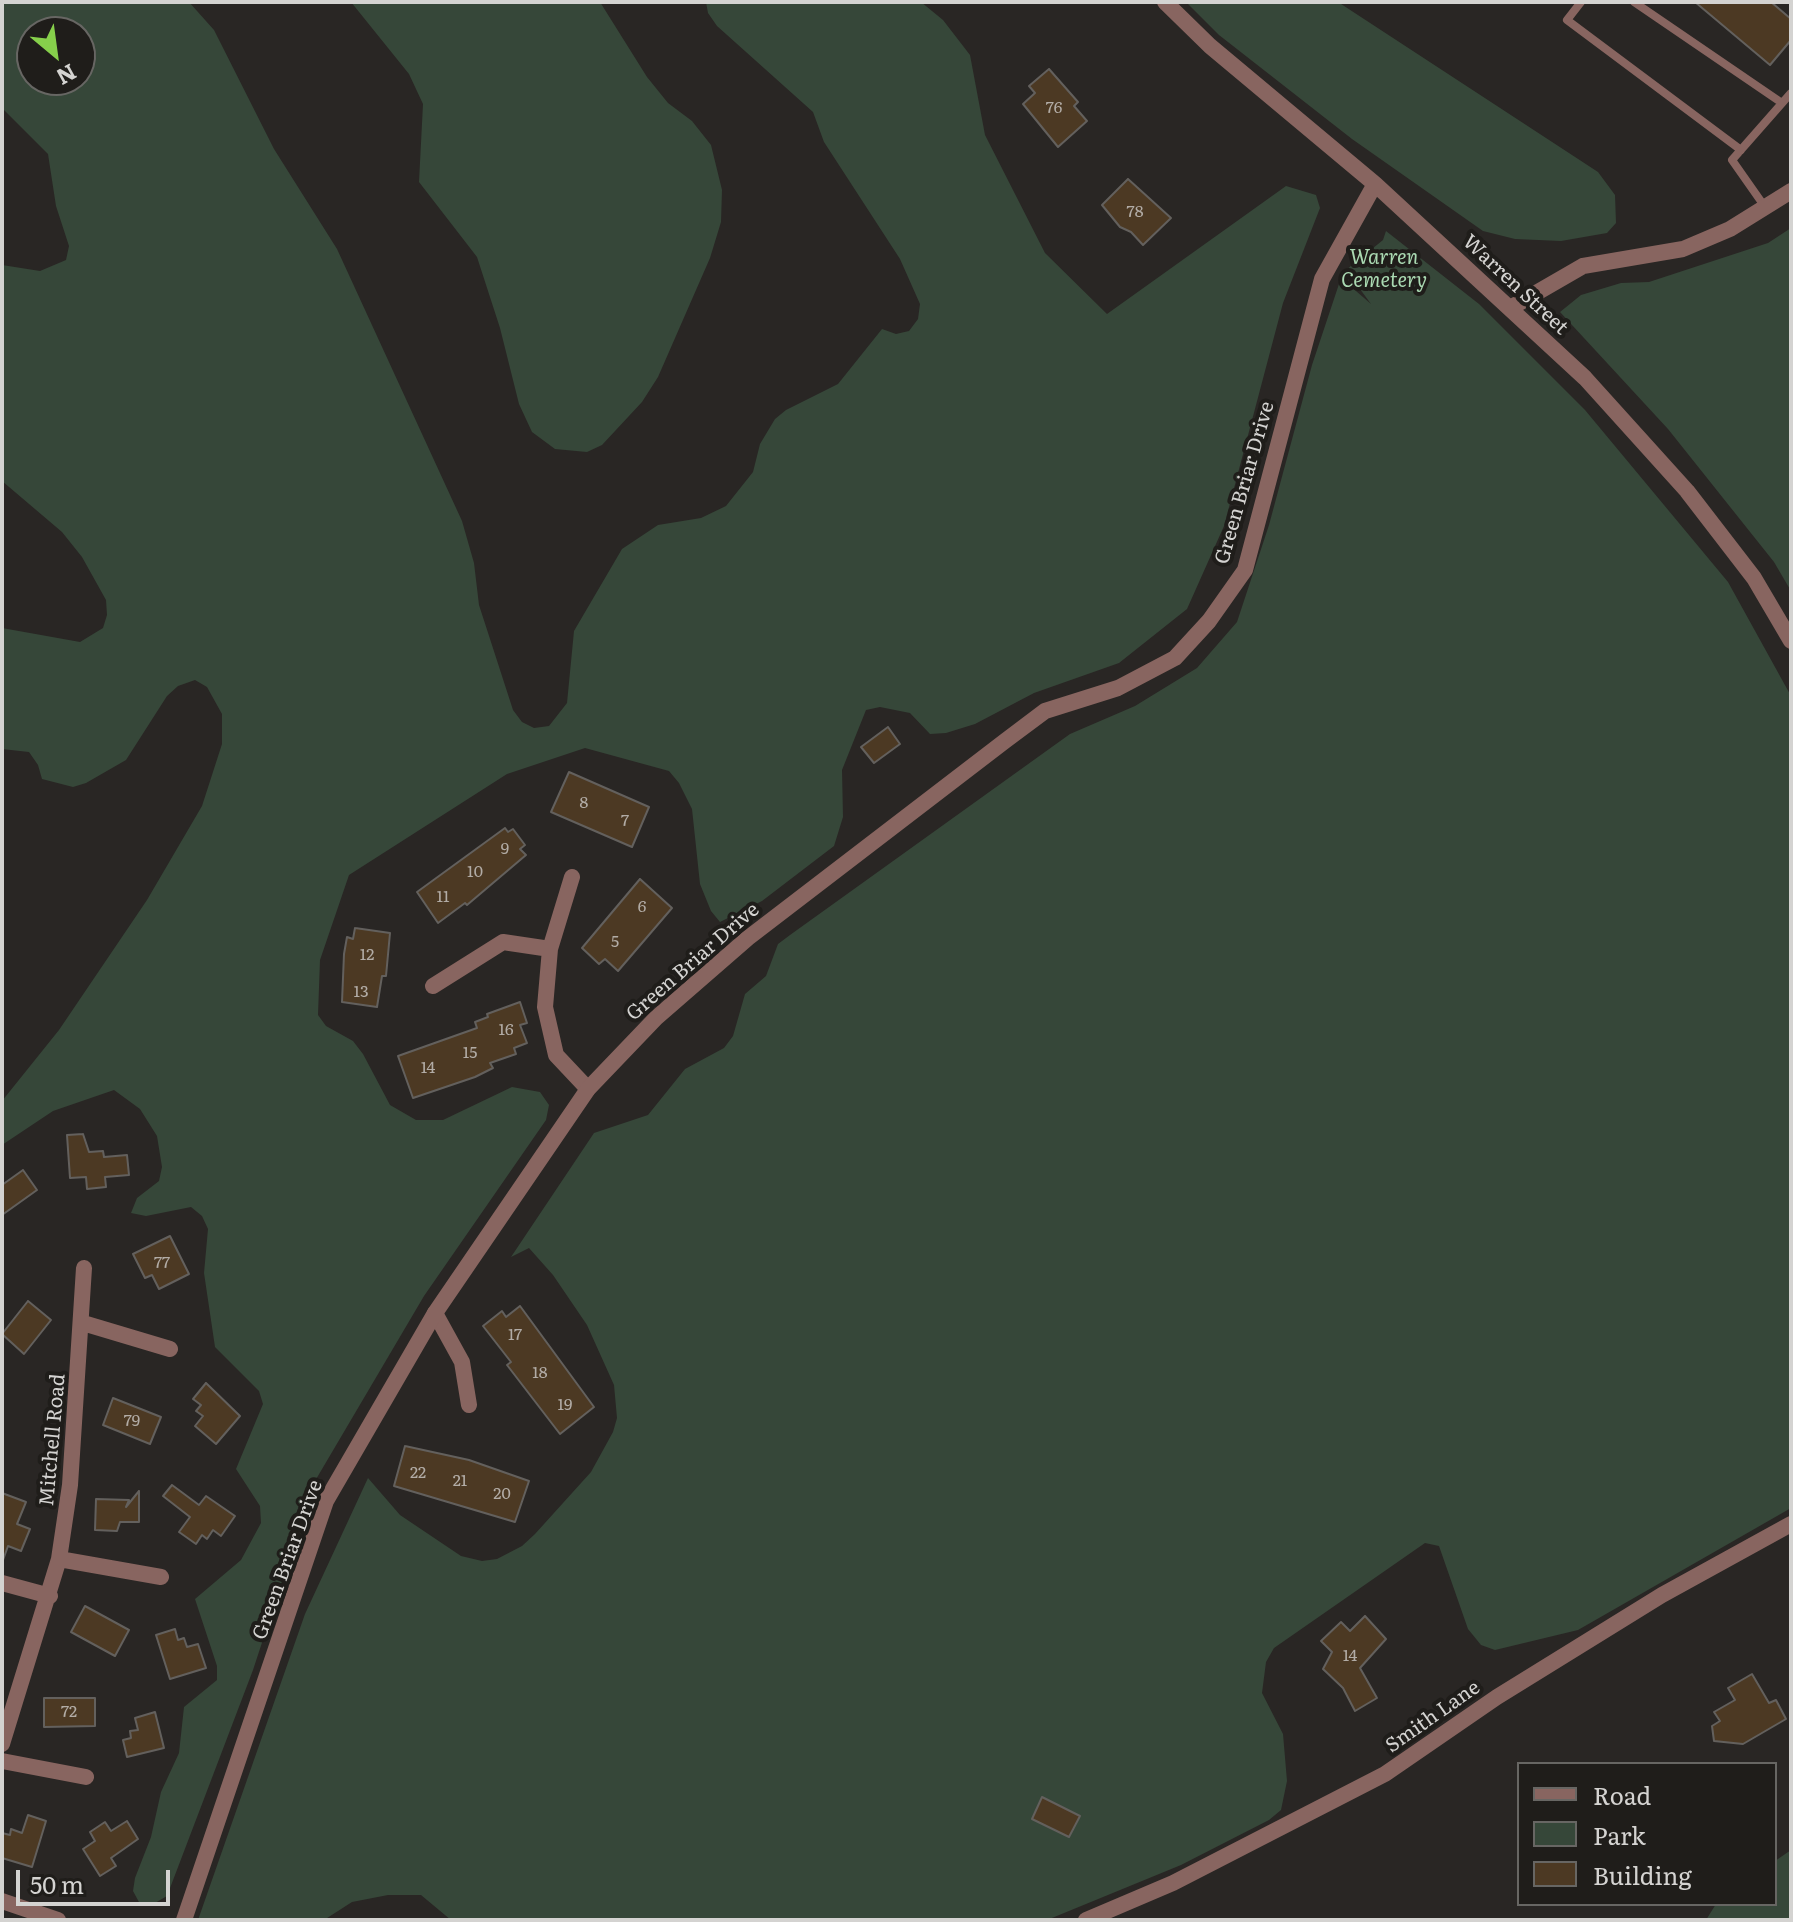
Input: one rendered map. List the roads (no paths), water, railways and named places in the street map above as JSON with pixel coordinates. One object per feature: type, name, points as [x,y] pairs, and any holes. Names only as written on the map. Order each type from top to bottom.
[{"type":"street","name":"Warren Street","points":[[1165,2],[1210,46],[1375,184],[1512,307],[1585,378],[1687,491],[1754,578],[1791,641]]},
{"type":"street","name":"Green Briar Drive","points":[[184,1920],[326,1501],[435,1313],[588,1089],[656,1018],[748,938],[1015,733],[1045,711],[1118,688],[1175,658],[1209,621],[1245,570],[1322,279],[1375,184]]},
{"type":"street","points":[[1512,307],[1583,266],[1683,249],[1730,229],[1791,191]]},
{"type":"street","points":[[572,877],[550,949],[545,1007],[556,1055],[588,1089]]},
{"type":"street","points":[[433,986],[503,942],[550,949]]},
{"type":"street","name":"Mitchell Road","points":[[2,1744],[59,1559],[70,1485],[83,1323],[84,1268]]},
{"type":"street","points":[[435,1313],[462,1362],[469,1405]]},
{"type":"street","points":[[83,1323],[170,1349]]},
{"type":"street","name":"Smith Lane","points":[[1086,1920],[1173,1883],[1385,1774],[1497,1697],[1662,1595],[1791,1524]]},
{"type":"street","points":[[59,1559],[161,1577]]},
{"type":"street","points":[[2,1583],[50,1596]]},
{"type":"street","points":[[2,1761],[86,1777]]},
{"type":"street","points":[[2,1901],[38,1917],[58,1920]]},
{"type":"lane","points":[[1581,2],[1567,20],[1741,150]]},
{"type":"lane","points":[[1634,2],[1782,103]]},
{"type":"lane","points":[[1765,207],[1732,160],[1791,93]]},
{"type":"park label","name":"Warren Cemetery","points":[[1384,270]]}]
